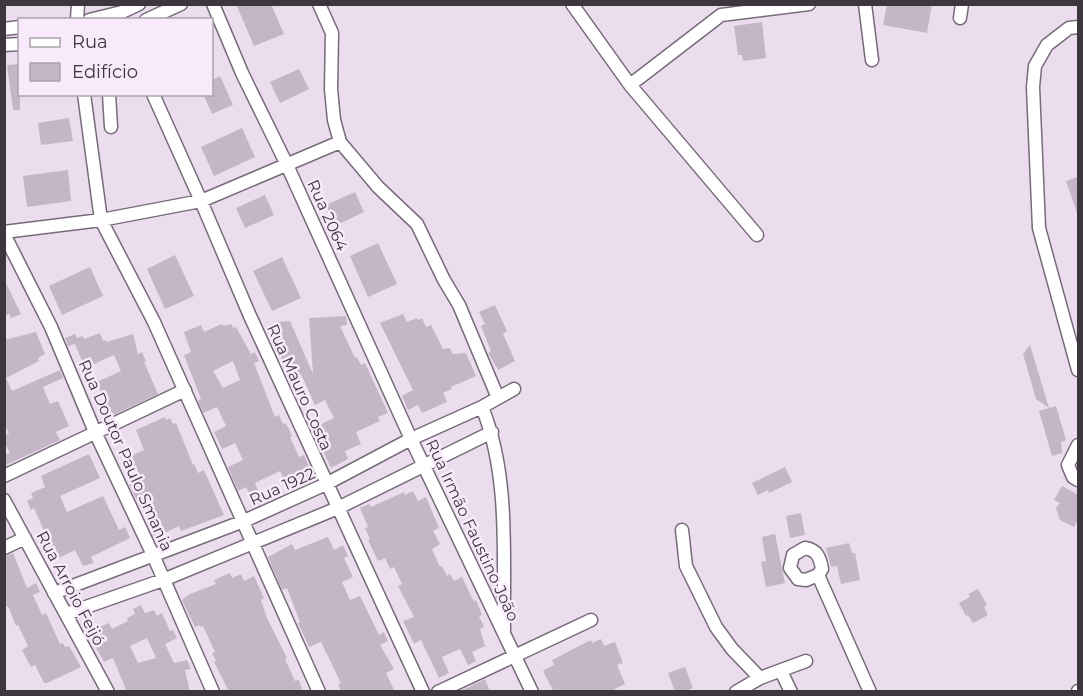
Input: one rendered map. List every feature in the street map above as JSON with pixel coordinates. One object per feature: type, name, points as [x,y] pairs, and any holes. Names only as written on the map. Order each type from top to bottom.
[{"type":"street","points":[[97,18],[122,12],[139,4]]},
{"type":"street","points":[[150,18],[181,4]]},
{"type":"street","name":"Rua 2064","points":[[213,4],[411,440]]},
{"type":"street","points":[[319,4],[332,33],[331,89],[334,120],[340,142],[378,187],[417,224],[444,280],[459,305],[498,398]]},
{"type":"street","points":[[572,4],[630,85],[757,235]]},
{"type":"street","points":[[630,85],[721,15],[809,4]]},
{"type":"street","points":[[865,4],[872,60]]},
{"type":"street","points":[[960,18],[962,4]]},
{"type":"street","points":[[1078,27],[1069,28],[1047,45],[1035,66],[1032,87],[1039,228],[1078,370]]},
{"type":"street","points":[[84,96],[101,220],[154,321],[319,692]]},
{"type":"street","points":[[109,96],[111,128]]},
{"type":"street","name":"Rua Mauro Costa","points":[[154,96],[250,316],[423,692]]},
{"type":"street","points":[[4,233],[101,220],[201,201],[340,142]]},
{"type":"street","name":"Rua Doutor Paulo Smania","points":[[4,233],[51,327],[95,432],[153,555],[213,692]]},
{"type":"street","name":"Rua 1922","points":[[54,593],[244,521],[326,484],[514,389]]},
{"type":"street","points":[[4,476],[185,390]]},
{"type":"street","name":"Rua Irmão Faustino João","points":[[482,407],[492,432],[501,501],[504,634]]},
{"type":"street","points":[[66,614],[164,580],[338,508],[492,432]]},
{"type":"street","name":"Rua Irmão Faustino João","points":[[411,440],[532,692]]},
{"type":"street","points":[[1078,445],[1068,465],[1073,477],[1078,480]]},
{"type":"street","name":"Rua Arroio Feijó","points":[[4,500],[108,692]]},
{"type":"street","points":[[682,530],[686,566],[716,627],[732,649],[760,678]]},
{"type":"street","points":[[4,548],[25,538]]},
{"type":"street","points":[[818,574],[870,692]]},
{"type":"street","points":[[438,692],[591,620]]},
{"type":"street","points":[[736,692],[760,678],[806,661]]},
{"type":"street","points":[[781,671],[791,692]]},
{"type":"building","points":[[236,4],[271,4],[284,34],[254,46]]},
{"type":"building","points":[[887,4],[932,4],[927,33],[883,25]]},
{"type":"building","points":[[762,22],[766,58],[743,61],[742,55],[738,55],[734,26]]},
{"type":"building","points":[[18,64],[20,110],[13,110],[7,65]]},
{"type":"building","points":[[299,69],[309,89],[280,103],[270,82]]},
{"type":"building","points":[[220,76],[233,105],[212,114],[204,96],[213,96],[213,80]]},
{"type":"building","points":[[69,118],[73,141],[41,145],[38,123]]},
{"type":"building","points":[[242,128],[255,157],[214,176],[201,147]]},
{"type":"building","points":[[68,170],[71,201],[27,207],[23,176]]},
{"type":"building","points":[[1078,177],[1078,213],[1077,213],[1066,181]]},
{"type":"building","points":[[355,192],[364,212],[335,226],[326,205]]},
{"type":"building","points":[[265,195],[274,215],[245,228],[236,208]]},
{"type":"building","points":[[378,243],[397,284],[368,297],[350,256]]},
{"type":"building","points":[[175,255],[194,296],[165,309],[147,269]]},
{"type":"building","points":[[282,257],[301,298],[272,311],[253,271]]},
{"type":"building","points":[[90,267],[103,296],[62,315],[49,286]]},
{"type":"building","points":[[4,279],[21,314],[11,318],[9,314],[4,316]]},
{"type":"building","points":[[495,305],[507,331],[503,334],[515,361],[498,370],[488,353],[491,351],[481,326],[485,324],[479,312]]},
{"type":"building","points":[[403,314],[407,322],[422,318],[426,327],[431,325],[443,349],[450,348],[453,354],[466,353],[476,376],[443,393],[447,402],[422,413],[418,405],[408,410],[402,396],[413,390],[380,323]]},
{"type":"building","points":[[346,316],[347,325],[340,326],[355,358],[357,357],[361,365],[365,363],[388,413],[378,417],[380,421],[356,432],[361,444],[345,451],[348,459],[331,468],[313,428],[334,418],[325,400],[315,405],[301,374],[291,378],[279,353],[282,352],[275,335],[279,333],[275,322],[290,321],[313,374],[309,318]]},
{"type":"building","points":[[222,324],[223,326],[232,324],[251,354],[255,352],[259,361],[254,363],[275,417],[279,415],[283,424],[285,423],[288,427],[299,457],[304,455],[313,476],[295,484],[291,476],[284,479],[280,471],[255,483],[263,502],[255,505],[246,487],[238,491],[228,467],[243,460],[235,443],[222,449],[214,432],[226,426],[217,407],[203,413],[198,401],[201,399],[184,355],[191,352],[184,332],[201,325],[204,332]],"holes":[[[233,361],[240,380],[223,388],[213,371]]]},
{"type":"building","points":[[36,332],[45,354],[38,358],[39,361],[6,378],[12,391],[60,370],[63,378],[43,387],[50,404],[58,401],[69,426],[56,432],[60,440],[4,466],[4,455],[10,453],[4,441],[4,436],[9,433],[4,423],[4,340]]},
{"type":"building","points":[[100,333],[103,341],[107,342],[133,334],[138,354],[142,352],[158,394],[111,416],[97,382],[121,371],[114,355],[85,368],[75,344],[68,346],[65,338],[75,334],[77,338],[83,336],[84,339]]},
{"type":"building","points":[[1030,345],[1049,408],[1036,399],[1023,354]]},
{"type":"building","points":[[1056,406],[1066,440],[1061,442],[1062,453],[1052,456],[1039,411]]},
{"type":"building","points":[[165,417],[166,420],[170,418],[173,424],[176,423],[193,465],[198,473],[204,470],[224,515],[181,531],[179,526],[154,538],[144,512],[129,484],[141,479],[130,456],[144,450],[136,430]]},
{"type":"building","points":[[89,454],[100,478],[60,496],[67,512],[103,496],[119,530],[125,527],[130,538],[91,557],[94,563],[83,566],[75,550],[59,558],[56,554],[49,558],[38,536],[45,533],[34,508],[31,510],[27,501],[33,498],[31,493],[45,487],[41,476]]},
{"type":"building","points":[[785,467],[792,482],[769,493],[768,490],[758,495],[752,483]]},
{"type":"building","points":[[1062,486],[1078,495],[1078,520],[1074,527],[1060,520],[1056,508],[1060,503],[1054,500]]},
{"type":"building","points":[[413,491],[418,501],[426,497],[439,528],[433,531],[440,544],[432,549],[440,567],[442,566],[447,576],[450,574],[454,581],[462,577],[474,602],[476,600],[484,627],[480,629],[485,646],[472,652],[476,661],[468,665],[460,649],[442,657],[449,673],[439,678],[421,640],[414,644],[403,621],[414,617],[398,586],[402,584],[394,567],[390,569],[385,558],[378,561],[368,540],[370,539],[365,528],[368,527],[360,508],[369,504],[371,507],[404,492],[405,495]]},
{"type":"building","points":[[801,513],[805,535],[790,538],[786,516]]},
{"type":"building","points":[[775,534],[785,583],[766,587],[761,562],[766,561],[762,537]]},
{"type":"building","points":[[328,537],[334,550],[343,545],[348,556],[344,558],[353,577],[342,582],[350,600],[360,596],[379,635],[384,632],[388,641],[380,645],[394,669],[386,673],[395,692],[341,692],[338,684],[341,683],[321,642],[309,647],[298,623],[300,622],[287,588],[282,590],[268,557],[292,544],[295,550]]},
{"type":"building","points":[[849,543],[852,553],[855,553],[860,580],[841,584],[837,566],[831,567],[826,548]]},
{"type":"building","points":[[13,553],[27,588],[36,583],[40,592],[33,595],[42,615],[46,613],[60,644],[63,643],[65,647],[69,646],[81,667],[47,683],[44,683],[35,665],[31,667],[22,650],[28,646],[8,606],[4,607],[4,556]]},
{"type":"building","points":[[230,573],[232,578],[241,574],[244,581],[254,576],[264,598],[261,600],[267,618],[287,658],[285,659],[295,681],[299,680],[303,692],[229,692],[214,662],[216,661],[212,653],[215,652],[203,626],[195,627],[182,600],[190,594],[216,584],[214,580]]},
{"type":"building","points":[[978,589],[987,605],[984,607],[988,615],[973,623],[959,603],[970,597],[968,594]]},
{"type":"building","points":[[141,605],[145,613],[154,610],[157,616],[162,613],[170,631],[173,630],[177,638],[165,644],[174,663],[187,660],[191,669],[185,670],[190,692],[127,692],[113,658],[104,662],[86,629],[98,624],[100,627],[109,623],[112,629],[128,621],[127,618],[135,614],[133,609]],"holes":[[[147,638],[156,658],[138,663],[130,646]]]},
{"type":"building","points":[[601,639],[604,646],[615,642],[623,663],[617,665],[625,684],[609,692],[554,692],[543,671],[554,665],[552,660],[591,640],[592,643]]},
{"type":"building","points":[[685,667],[693,688],[675,692],[668,673]]},
{"type":"building","points":[[485,679],[490,692],[459,692]]}]
